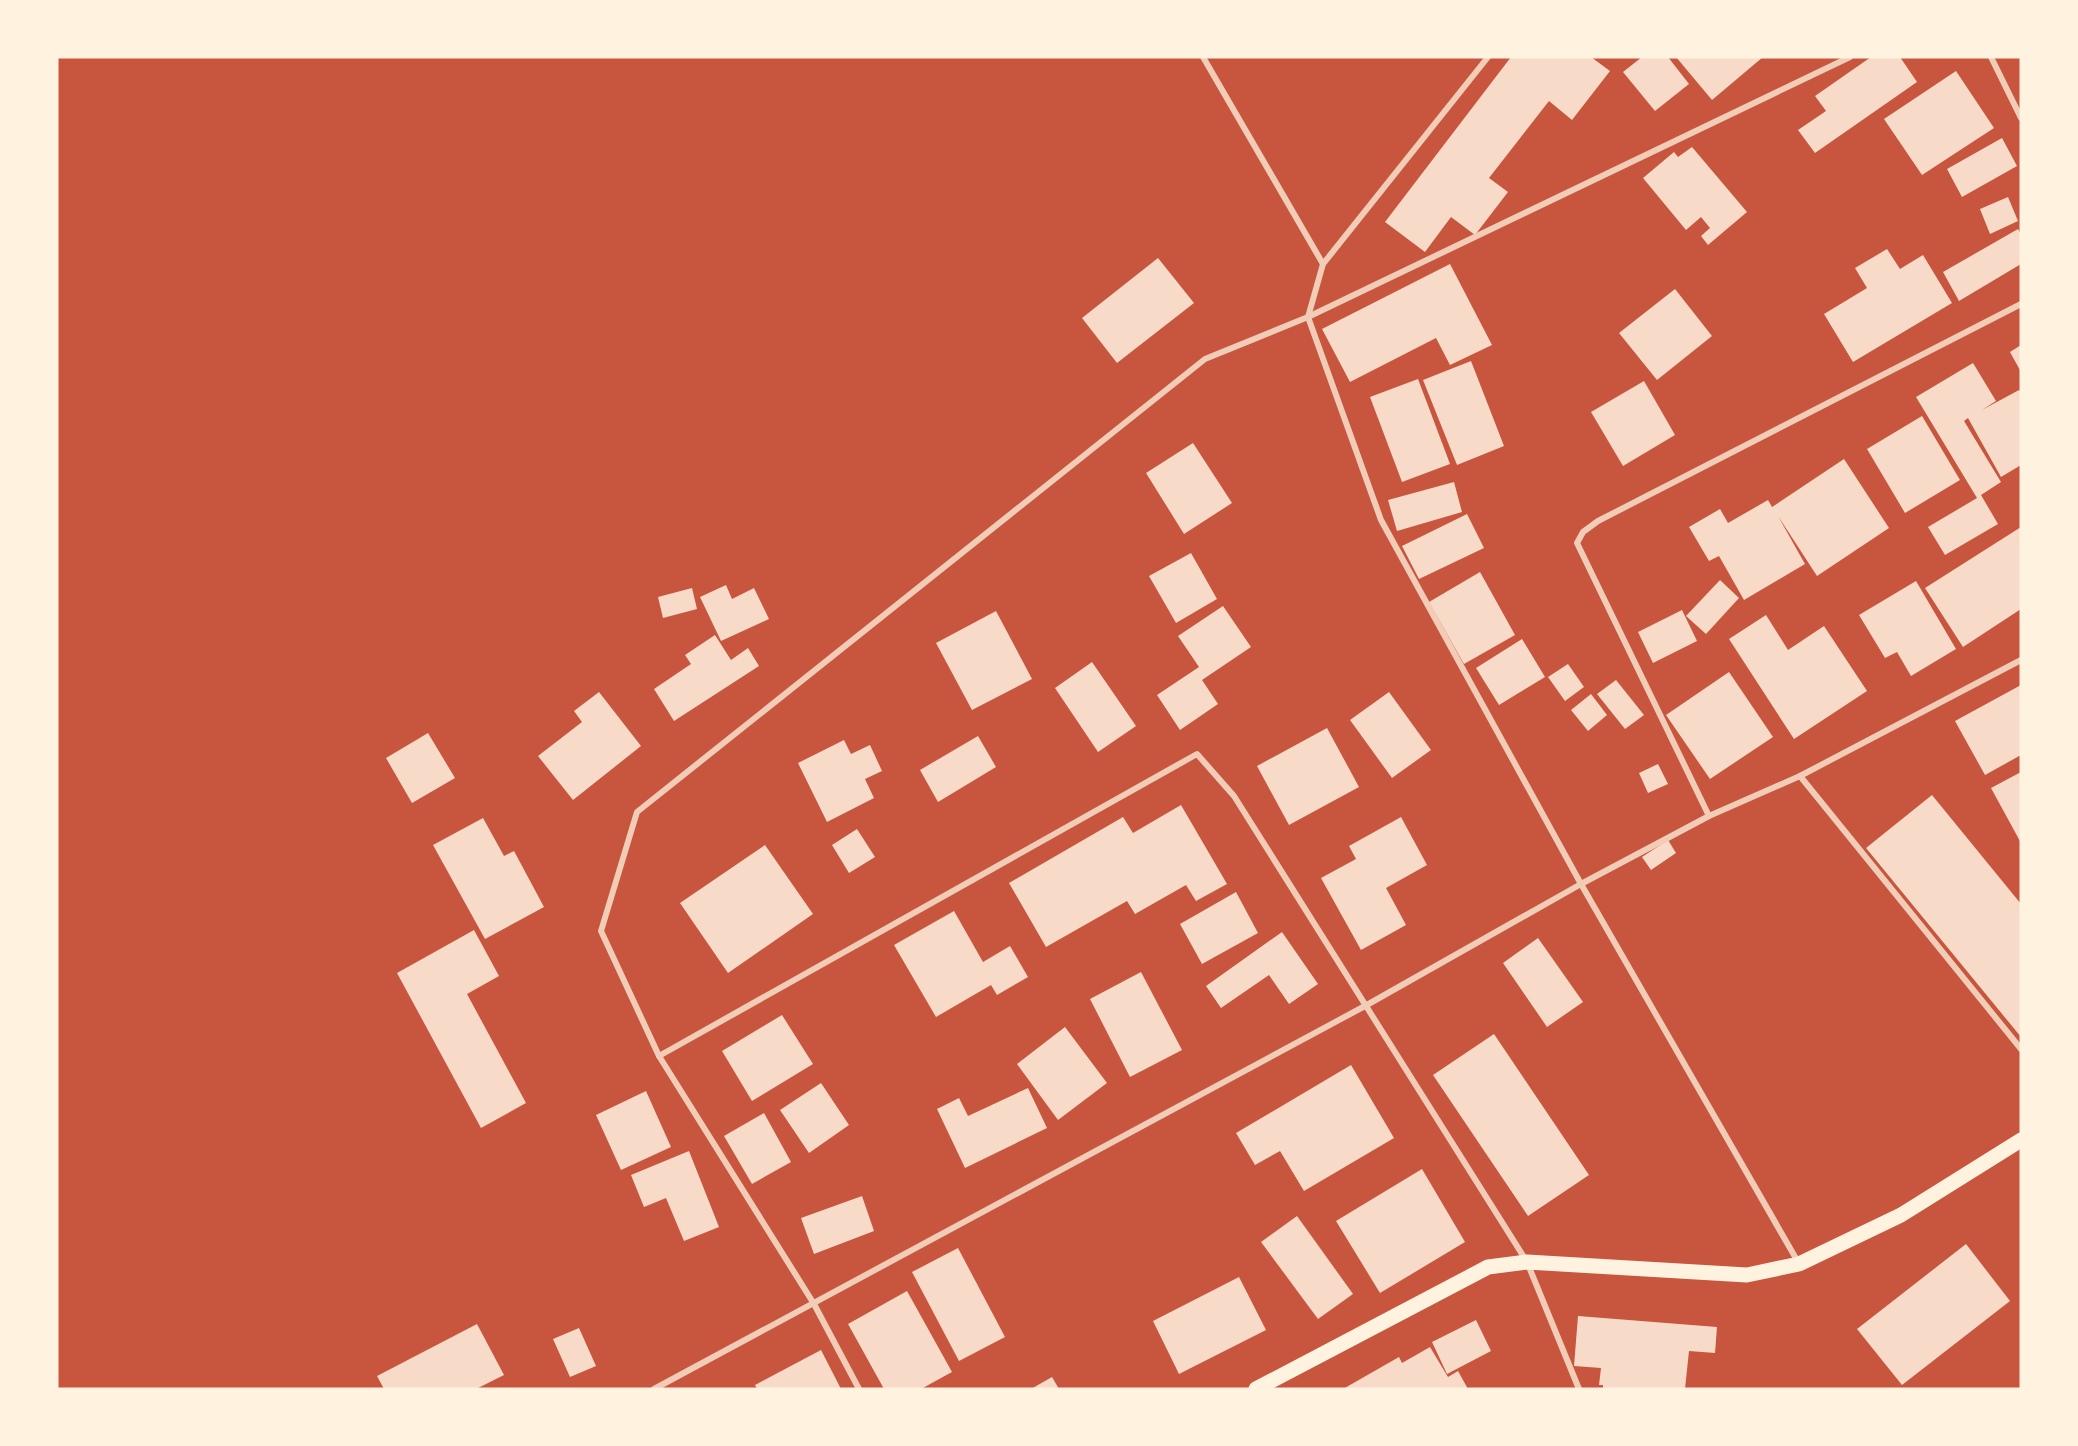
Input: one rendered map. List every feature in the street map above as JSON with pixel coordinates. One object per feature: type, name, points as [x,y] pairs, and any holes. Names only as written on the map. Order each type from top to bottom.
[{"type":"main road","points":[[1256,1389],[1488,1267],[1527,1262],[1746,1275],[1799,1264],[1901,1215],[2021,1140]]},
{"type":"street","points":[[1203,57],[1323,264]]},
{"type":"street","points":[[1488,57],[1323,264],[1308,317],[1381,520],[1581,884],[1799,1264]]},
{"type":"street","points":[[859,1389],[814,1304],[659,1056],[601,932],[637,812],[1205,359],[1308,317],[1850,57]]},
{"type":"street","points":[[1991,57],[2021,118]]},
{"type":"street","points":[[1709,816],[1576,543],[1583,532],[1598,521],[2021,304]]},
{"type":"street","points":[[654,1389],[1365,1006],[1581,884],[1709,816],[1800,776],[2021,660]]},
{"type":"street","points":[[659,1056],[1197,754],[1234,796],[1527,1262],[1579,1389]]},
{"type":"street","points":[[1800,776],[2021,1049]]},
{"type":"building","points":[[1511,57],[1591,57],[1610,71],[1572,120],[1549,101],[1489,178],[1508,192],[1475,235],[1451,217],[1425,252],[1385,222]]},
{"type":"building","points":[[1642,57],[1668,57],[1689,84],[1655,111],[1623,72]]},
{"type":"building","points":[[1676,57],[1763,57],[1712,100]]},
{"type":"building","points":[[1871,57],[1900,57],[1917,82],[1815,153],[1798,130],[1826,111],[1815,96]]},
{"type":"building","points":[[1956,71],[1994,128],[1922,175],[1884,119]]},
{"type":"building","points":[[2002,138],[2017,166],[1962,197],[1947,169]]},
{"type":"building","points":[[1692,147],[1747,212],[1708,245],[1701,236],[1710,228],[1701,217],[1686,230],[1643,178],[1674,152],[1678,157]]},
{"type":"building","points":[[2008,197],[2018,221],[1990,234],[1980,209]]},
{"type":"building","points":[[2018,229],[2021,234],[2021,264],[1959,301],[1943,272]]},
{"type":"building","points":[[1887,249],[1900,269],[1923,255],[1952,303],[1853,362],[1824,314],[1867,288],[1855,268]]},
{"type":"building","points":[[1158,258],[1194,303],[1117,363],[1082,318]]},
{"type":"building","points":[[1450,264],[1492,345],[1450,365],[1436,338],[1350,382],[1322,329]]},
{"type":"building","points":[[1675,289],[1712,336],[1657,380],[1619,333]]},
{"type":"building","points":[[2021,345],[2021,372],[2010,352]]},
{"type":"building","points":[[1471,361],[1504,446],[1457,465],[1423,380]]},
{"type":"building","points":[[1973,363],[1996,401],[1982,410],[2019,390],[2021,393],[2021,465],[2001,477],[1968,418],[1964,421],[2001,482],[1981,495],[1998,524],[1945,555],[1928,527],[1977,498],[1916,397]]},
{"type":"building","points":[[1418,379],[1450,464],[1402,482],[1370,397]]},
{"type":"building","points":[[1644,381],[1675,435],[1623,466],[1591,412]]},
{"type":"building","points":[[1922,416],[1960,480],[1905,513],[1867,449]]},
{"type":"building","points":[[1193,443],[1232,503],[1184,534],[1146,473]]},
{"type":"building","points":[[1844,459],[1889,528],[1817,576],[1778,516],[1805,564],[1744,600],[1719,556],[1709,561],[1689,527],[1720,509],[1728,523],[1768,500],[1772,507]]},
{"type":"building","points":[[1454,482],[1462,512],[1397,531],[1388,500]]},
{"type":"building","points":[[1467,514],[1484,548],[1419,579],[1402,546]]},
{"type":"building","points":[[2021,527],[2021,609],[1963,647],[1925,588]]},
{"type":"building","points":[[1191,553],[1217,599],[1176,623],[1149,576]]},
{"type":"building","points":[[1480,572],[1515,635],[1464,664],[1429,602]]},
{"type":"building","points":[[1720,580],[1739,598],[1706,634],[1686,616]]},
{"type":"building","points":[[1916,581],[1956,649],[1911,676],[1897,652],[1885,658],[1859,615]]},
{"type":"building","points":[[726,585],[732,599],[754,588],[769,619],[721,641],[700,597]]},
{"type":"building","points":[[692,588],[697,609],[663,618],[658,597]]},
{"type":"building","points":[[1223,606],[1251,647],[1202,680],[1218,704],[1180,730],[1157,695],[1199,667],[1178,636]]},
{"type":"building","points":[[1682,610],[1697,641],[1653,663],[1638,632]]},
{"type":"building","points":[[996,611],[1032,679],[972,710],[936,643]]},
{"type":"building","points":[[1766,615],[1788,650],[1824,626],[1867,691],[1794,739],[1729,639]]},
{"type":"building","points":[[715,635],[731,660],[748,648],[759,666],[674,721],[654,689],[691,664],[685,655]]},
{"type":"building","points":[[1522,639],[1545,677],[1499,705],[1476,668]]},
{"type":"building","points":[[1092,662],[1136,726],[1098,752],[1055,688]]},
{"type":"building","points":[[1568,664],[1584,687],[1565,701],[1548,677]]},
{"type":"building","points":[[1729,672],[1773,737],[1710,779],[1666,715]]},
{"type":"building","points":[[1616,680],[1644,715],[1625,729],[1597,694]]},
{"type":"building","points":[[2021,685],[2021,755],[1985,775],[1955,721]]},
{"type":"building","points":[[599,692],[641,746],[573,800],[538,756],[582,722],[574,711]]},
{"type":"building","points":[[1389,692],[1431,750],[1392,778],[1350,720]]},
{"type":"building","points":[[1591,694],[1607,715],[1588,731],[1571,710]]},
{"type":"building","points":[[1327,728],[1359,787],[1289,825],[1257,766]]},
{"type":"building","points":[[428,733],[455,778],[412,803],[386,758]]},
{"type":"building","points":[[978,736],[996,767],[938,802],[920,770]]},
{"type":"building","points":[[844,740],[851,754],[870,745],[882,771],[865,779],[874,798],[827,822],[798,763]]},
{"type":"building","points":[[1658,764],[1668,784],[1648,793],[1639,773]]},
{"type":"building","points":[[2021,772],[2021,843],[1991,788]]},
{"type":"building","points":[[1932,795],[2021,904],[2021,1037],[1866,848]]},
{"type":"building","points":[[1181,805],[1227,884],[1196,901],[1186,885],[1135,914],[1127,901],[1046,947],[1009,883],[1123,817],[1133,833]]},
{"type":"building","points":[[1401,817],[1427,865],[1386,888],[1406,925],[1361,950],[1321,878],[1356,859],[1349,846]]},
{"type":"building","points":[[483,818],[504,856],[514,851],[544,907],[485,939],[433,845]]},
{"type":"building","points":[[857,829],[875,857],[849,873],[832,845]]},
{"type":"building","points":[[1668,840],[1676,853],[1651,870],[1642,857]]},
{"type":"building","points":[[765,845],[813,914],[728,973],[680,903]]},
{"type":"building","points":[[1236,892],[1258,933],[1202,964],[1180,924]]},
{"type":"building","points":[[954,911],[983,962],[1010,946],[1028,977],[997,995],[991,985],[936,1017],[894,945]]},
{"type":"building","points":[[474,930],[499,976],[467,994],[526,1103],[481,1128],[397,973]]},
{"type":"building","points":[[1282,932],[1318,984],[1289,1004],[1269,975],[1221,1008],[1206,986]]},
{"type":"building","points":[[1538,938],[1583,1002],[1547,1027],[1503,963]]},
{"type":"building","points":[[1141,972],[1182,1050],[1130,1077],[1090,999]]},
{"type":"building","points":[[782,1015],[813,1064],[752,1101],[722,1051]]},
{"type":"building","points":[[1065,1027],[1107,1083],[1058,1120],[1017,1064]]},
{"type":"building","points":[[1494,1034],[1589,1175],[1528,1216],[1433,1075]]},
{"type":"building","points":[[1351,1065],[1394,1138],[1304,1191],[1280,1151],[1255,1165],[1236,1133]]},
{"type":"building","points":[[821,1083],[849,1125],[809,1153],[780,1110]]},
{"type":"building","points":[[1028,1088],[1047,1128],[965,1168],[937,1109],[959,1098],[968,1116]]},
{"type":"building","points":[[646,1091],[671,1147],[621,1170],[596,1115]]},
{"type":"building","points":[[764,1113],[791,1162],[752,1184],[724,1136]]},
{"type":"building","points":[[689,1151],[719,1227],[684,1241],[666,1198],[644,1207],[631,1175]]},
{"type":"building","points":[[1422,1169],[1465,1242],[1380,1293],[1336,1221]]},
{"type":"building","points":[[862,1196],[874,1231],[814,1254],[801,1218]]},
{"type":"building","points":[[1297,1216],[1353,1294],[1318,1319],[1261,1242]]},
{"type":"building","points":[[1966,1244],[2010,1301],[1902,1385],[1857,1329]]},
{"type":"building","points":[[958,1248],[1005,1337],[959,1361],[912,1272]]},
{"type":"building","points":[[1239,1277],[1266,1330],[1179,1374],[1153,1321]]},
{"type":"building","points":[[907,1291],[952,1372],[921,1389],[884,1389],[848,1324]]},
{"type":"building","points":[[1578,1316],[1717,1327],[1715,1353],[1689,1351],[1685,1389],[1603,1389],[1603,1385],[1599,1385],[1601,1368],[1574,1366]]},
{"type":"building","points":[[1476,1320],[1491,1351],[1447,1374],[1432,1342]]},
{"type":"building","points":[[477,1324],[504,1375],[476,1389],[384,1389],[377,1376]]},
{"type":"building","points":[[579,1328],[596,1366],[570,1377],[553,1339]]},
{"type":"building","points":[[1430,1347],[1448,1377],[1458,1371],[1468,1389],[1343,1389],[1399,1357],[1402,1363]]},
{"type":"building","points":[[821,1350],[841,1389],[757,1389],[755,1385]]},
{"type":"building","points":[[1052,1377],[1059,1389],[1031,1389]]}]
